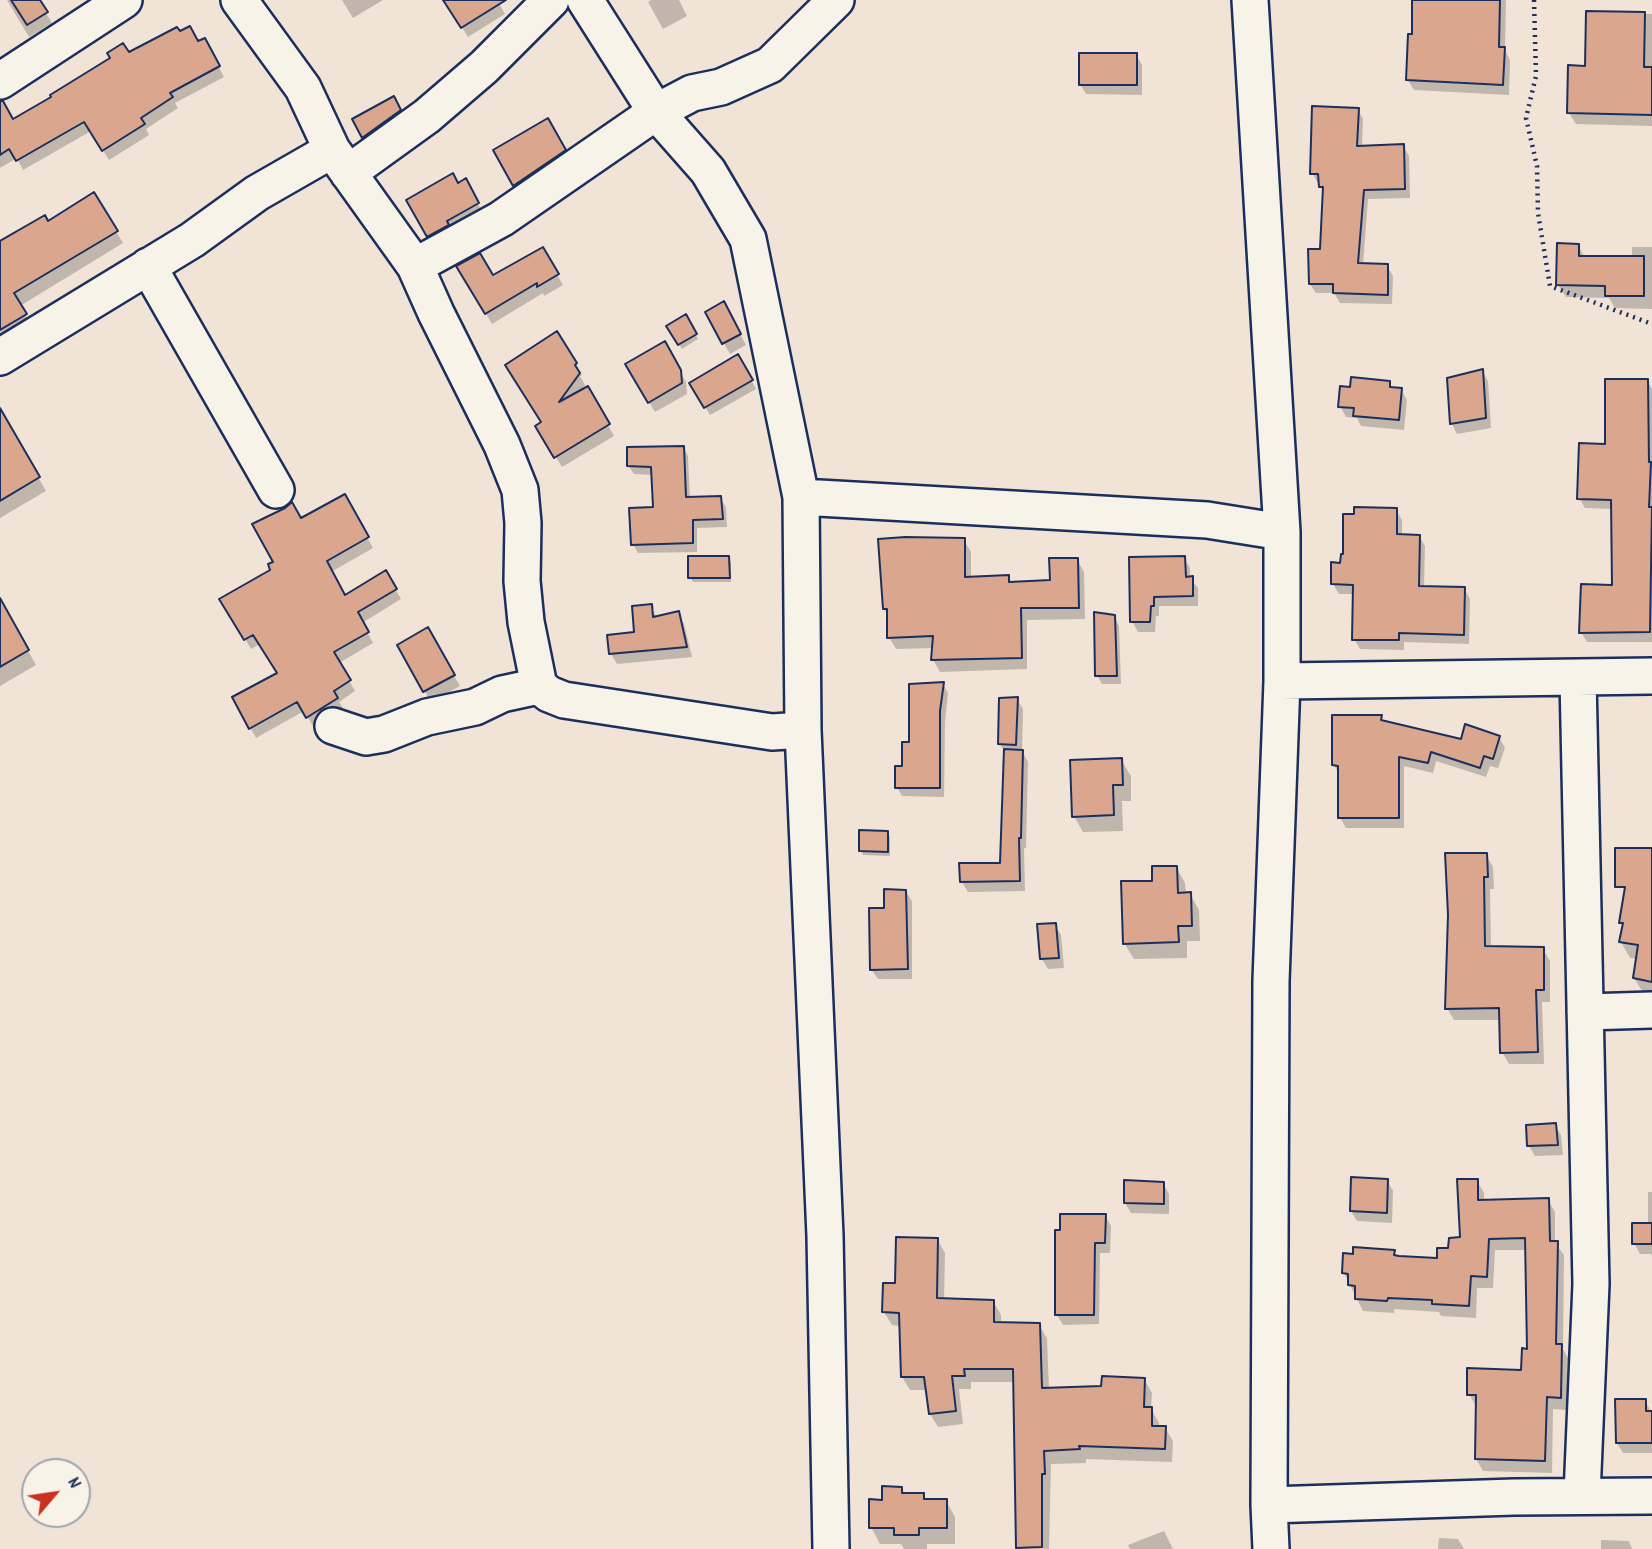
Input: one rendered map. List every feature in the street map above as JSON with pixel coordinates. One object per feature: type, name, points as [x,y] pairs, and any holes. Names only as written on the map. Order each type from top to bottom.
[{"type":"street","points":[[0,81],[124,0]]},
{"type":"street","points":[[239,0],[303,88],[340,162],[415,266],[502,445],[520,490],[523,523],[522,582],[526,622],[538,686],[564,701],[772,732],[803,730]]},
{"type":"street","points":[[0,357],[192,240],[257,193],[340,162],[427,116],[484,67],[551,0]]},
{"type":"street","points":[[585,0],[656,112],[708,171],[748,239],[801,497],[803,730],[825,1236],[831,1549]]},
{"type":"street","points":[[415,266],[500,219],[656,112],[692,93],[721,87],[771,65],[836,0]]},
{"type":"street","points":[[1250,0],[1282,532],[1282,681],[1271,981],[1271,1549]]},
{"type":"street","points":[[148,266],[276,490]]},
{"type":"street","points":[[801,497],[1208,520],[1282,532]]},
{"type":"street","points":[[1282,681],[1652,676]]},
{"type":"street","points":[[1578,678],[1591,1284],[1582,1496]]},
{"type":"street","points":[[333,726],[366,737],[384,734],[427,717],[475,707],[502,694],[538,686]]},
{"type":"street","points":[[1585,1012],[1652,1010]]},
{"type":"street","points":[[1269,1504],[1652,1496]]},
{"type":"path","points":[[1534,0],[1536,76],[1526,118],[1537,166],[1538,213],[1550,286],[1652,324]]},
{"type":"building","points":[[11,0],[40,0],[48,12],[27,25]]},
{"type":"building","points":[[443,0],[506,0],[461,28]]},
{"type":"building","points":[[1412,0],[1500,0],[1499,47],[1505,47],[1503,85],[1406,80],[1408,34],[1412,34]]},
{"type":"building","points":[[1586,11],[1645,12],[1644,67],[1652,67],[1652,115],[1567,113],[1568,65],[1585,66]]},
{"type":"building","points":[[190,26],[198,41],[205,38],[220,66],[170,93],[173,97],[141,118],[145,124],[102,151],[84,122],[16,161],[9,149],[0,155],[0,101],[3,101],[13,119],[110,58],[107,53],[123,43],[129,52],[177,27],[180,31]]},
{"type":"building","points":[[1079,53],[1137,53],[1137,85],[1079,85]]},
{"type":"building","points":[[394,96],[401,110],[362,138],[352,119]]},
{"type":"building","points":[[1312,106],[1359,108],[1357,146],[1404,144],[1405,189],[1364,190],[1358,263],[1388,264],[1388,295],[1333,293],[1333,284],[1309,284],[1308,249],[1320,249],[1323,187],[1319,187],[1318,174],[1310,174]]},
{"type":"building","points":[[548,118],[566,150],[513,186],[493,150]]},
{"type":"building","points":[[453,173],[458,183],[466,178],[479,203],[447,221],[449,225],[427,237],[406,200]]},
{"type":"building","points":[[94,192],[118,231],[14,293],[27,314],[0,330],[0,241],[45,215],[48,221]]},
{"type":"building","points":[[1557,243],[1579,244],[1579,256],[1644,256],[1644,296],[1605,296],[1605,286],[1556,285]]},
{"type":"building","points":[[543,247],[559,274],[537,287],[537,283],[485,314],[456,266],[480,253],[493,275]]},
{"type":"building","points":[[724,301],[741,334],[722,344],[705,312]]},
{"type":"building","points":[[686,314],[697,334],[678,345],[666,326]]},
{"type":"building","points":[[557,331],[577,363],[575,365],[580,373],[559,402],[588,386],[610,424],[554,458],[535,426],[541,422],[505,365]]},
{"type":"building","points":[[665,341],[681,370],[682,383],[648,403],[625,364]]},
{"type":"building","points":[[738,354],[753,380],[704,408],[689,383]]},
{"type":"building","points":[[1483,369],[1486,418],[1450,424],[1447,378]]},
{"type":"building","points":[[1351,377],[1390,381],[1390,387],[1402,388],[1399,420],[1353,416],[1354,408],[1338,407],[1340,386],[1350,387]]},
{"type":"building","points":[[1605,379],[1648,379],[1651,462],[1649,507],[1652,507],[1650,632],[1579,633],[1581,584],[1612,585],[1611,500],[1577,499],[1579,443],[1605,444]]},
{"type":"building","points":[[0,408],[40,477],[0,501]]},
{"type":"building","points":[[684,446],[686,497],[721,496],[723,519],[693,520],[693,543],[631,545],[629,508],[653,507],[651,467],[627,466],[627,447]]},
{"type":"building","points":[[345,494],[369,537],[327,561],[345,595],[386,570],[397,589],[358,612],[369,632],[334,652],[351,680],[334,691],[338,698],[306,718],[297,702],[249,729],[232,697],[277,673],[253,635],[244,640],[219,599],[270,570],[268,564],[273,562],[252,524],[292,502],[301,518]]},
{"type":"building","points":[[1354,507],[1397,508],[1397,534],[1420,535],[1419,586],[1465,587],[1464,635],[1399,633],[1399,640],[1352,640],[1353,585],[1331,584],[1331,562],[1340,563],[1343,554],[1343,514],[1354,514]]},
{"type":"building","points":[[965,538],[965,577],[1009,575],[1009,582],[1050,580],[1049,558],[1078,558],[1079,608],[1021,608],[1022,658],[931,660],[933,636],[887,638],[887,609],[883,609],[878,539]]},
{"type":"building","points":[[688,556],[729,556],[730,578],[688,578]]},
{"type":"building","points":[[1185,556],[1186,577],[1193,576],[1193,596],[1154,597],[1150,622],[1130,622],[1129,557]]},
{"type":"building","points":[[0,598],[29,650],[0,667]]},
{"type":"building","points":[[652,604],[653,617],[679,611],[687,647],[609,654],[607,635],[634,632],[632,606]]},
{"type":"building","points":[[1094,612],[1115,615],[1117,676],[1095,676]]},
{"type":"building","points":[[428,627],[455,675],[423,692],[397,645]]},
{"type":"building","points":[[944,682],[940,711],[940,788],[895,788],[895,766],[902,766],[902,742],[909,742],[909,684]]},
{"type":"building","points":[[1018,697],[1016,745],[998,744],[999,698]]},
{"type":"building","points":[[1332,715],[1382,715],[1381,720],[1461,739],[1465,724],[1500,736],[1493,759],[1484,756],[1480,768],[1431,752],[1428,763],[1399,757],[1399,818],[1338,818],[1338,766],[1332,765]]},
{"type":"building","points":[[1004,749],[1023,750],[1020,881],[960,882],[959,863],[1000,863]]},
{"type":"building","points":[[1122,758],[1123,785],[1113,785],[1114,815],[1072,817],[1070,760]]},
{"type":"building","points":[[859,830],[888,831],[888,852],[859,851]]},
{"type":"building","points":[[1615,848],[1652,848],[1652,982],[1633,978],[1638,945],[1619,942],[1625,887],[1615,887]]},
{"type":"building","points":[[1445,853],[1487,853],[1488,877],[1484,877],[1485,946],[1544,947],[1544,990],[1536,990],[1538,1052],[1500,1053],[1499,1008],[1445,1009],[1448,915]]},
{"type":"building","points":[[1152,866],[1177,866],[1178,893],[1191,892],[1192,926],[1178,926],[1179,942],[1123,944],[1121,881],[1152,881]]},
{"type":"building","points":[[884,889],[906,890],[908,969],[870,970],[869,908],[884,908]]},
{"type":"building","points":[[1056,923],[1059,958],[1040,959],[1037,924]]},
{"type":"building","points":[[1556,1123],[1558,1145],[1527,1146],[1526,1125]]},
{"type":"building","points":[[1351,1177],[1388,1179],[1387,1213],[1350,1211]]},
{"type":"building","points":[[1457,1179],[1478,1179],[1478,1200],[1549,1198],[1550,1241],[1558,1241],[1556,1344],[1562,1344],[1561,1398],[1547,1397],[1545,1461],[1475,1459],[1476,1395],[1467,1395],[1467,1368],[1521,1370],[1522,1348],[1527,1349],[1525,1238],[1489,1239],[1487,1277],[1471,1276],[1469,1306],[1432,1304],[1432,1300],[1355,1299],[1355,1286],[1348,1285],[1348,1274],[1342,1273],[1343,1253],[1353,1254],[1353,1247],[1395,1250],[1394,1255],[1399,1256],[1437,1258],[1437,1248],[1448,1248],[1449,1238],[1460,1237]]},
{"type":"building","points":[[1124,1180],[1164,1182],[1164,1204],[1124,1203]]},
{"type":"building","points":[[1060,1214],[1106,1214],[1105,1243],[1095,1243],[1094,1315],[1055,1315],[1055,1230],[1060,1230]]},
{"type":"building","points":[[1632,1223],[1652,1223],[1652,1244],[1632,1244]]},
{"type":"building","points":[[896,1237],[938,1238],[937,1298],[994,1300],[994,1322],[1040,1323],[1042,1388],[1101,1386],[1102,1376],[1145,1378],[1144,1407],[1152,1407],[1152,1426],[1166,1426],[1165,1449],[1079,1446],[1080,1449],[1044,1451],[1042,1547],[1016,1548],[1013,1369],[964,1369],[965,1376],[952,1376],[956,1411],[929,1414],[924,1377],[901,1377],[899,1313],[882,1312],[883,1283],[895,1283]]},
{"type":"building","points":[[1615,1399],[1646,1399],[1646,1411],[1652,1411],[1652,1443],[1616,1443]]},
{"type":"building","points":[[882,1486],[902,1487],[902,1493],[924,1493],[924,1499],[947,1499],[947,1528],[919,1528],[919,1535],[894,1535],[894,1528],[869,1528],[869,1499],[882,1500]]}]
